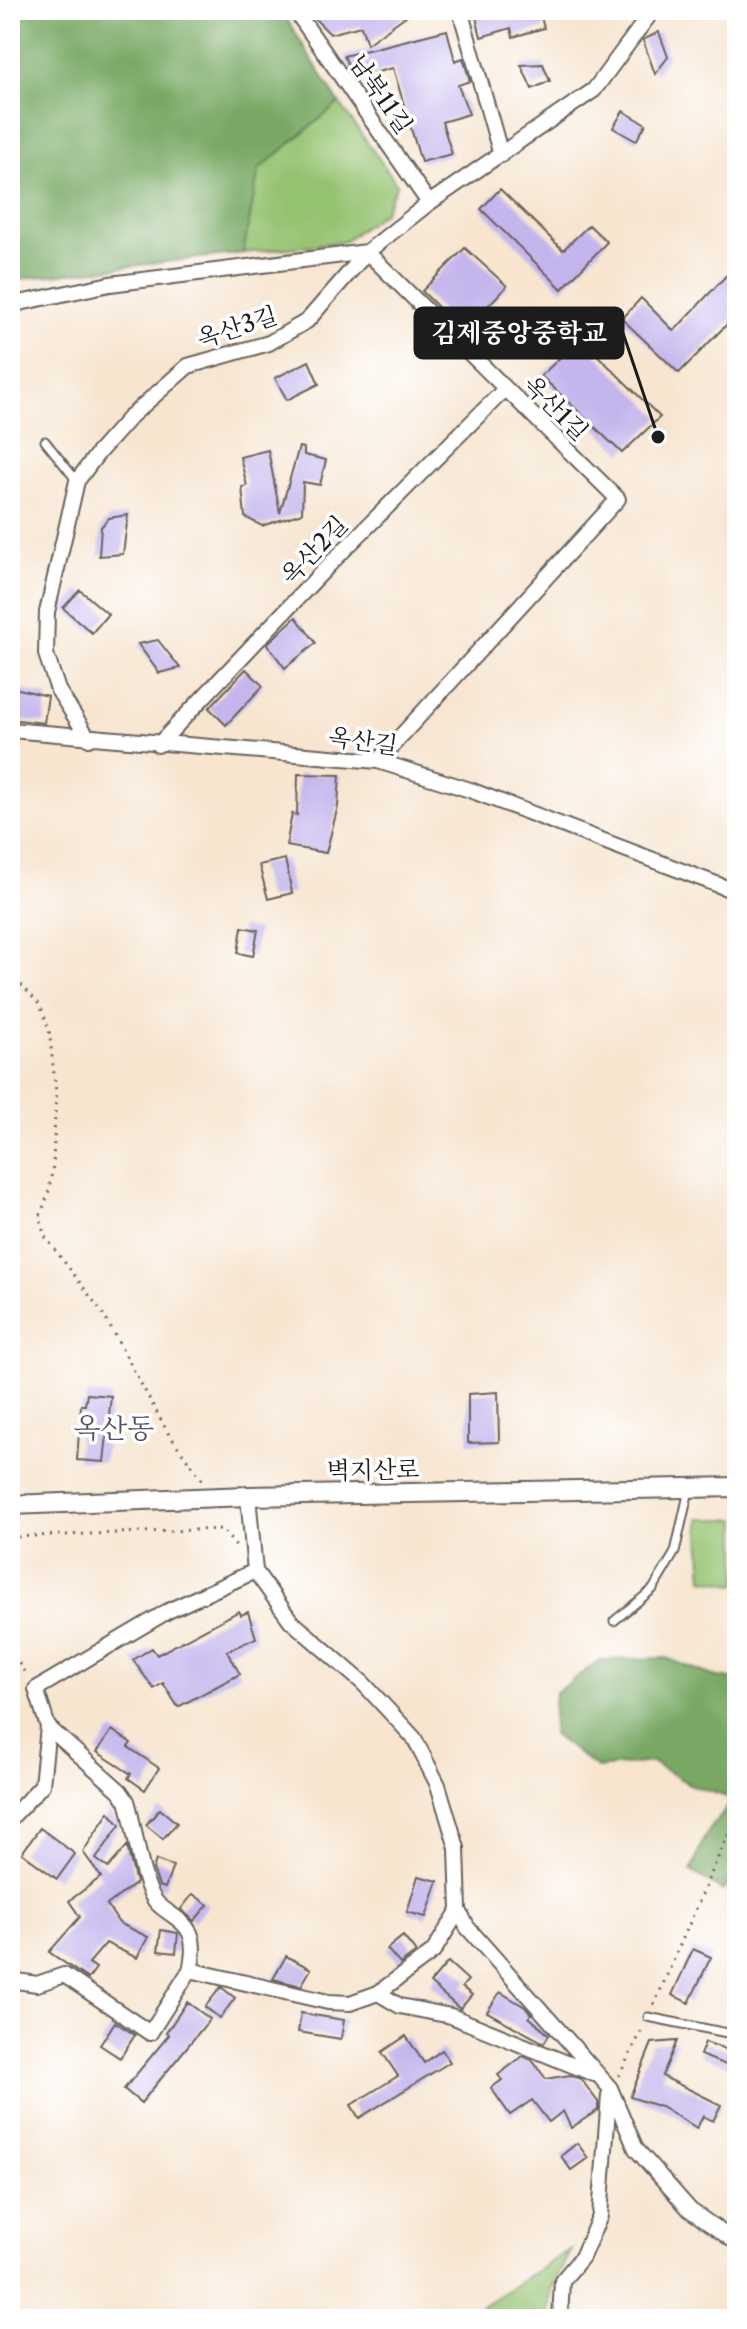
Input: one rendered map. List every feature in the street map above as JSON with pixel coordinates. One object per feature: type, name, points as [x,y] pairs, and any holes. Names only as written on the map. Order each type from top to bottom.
[{"type":"street","points":[[460,10],[501,155]]},
{"type":"street","name":"옥산3길","points":[[89,739],[58,690],[46,654],[47,612],[64,551],[77,481],[131,416],[170,379],[188,366],[269,343],[291,333],[307,321],[367,252],[429,203],[594,90],[653,10]]},
{"type":"street","name":"남북11길","points":[[298,11],[429,203]]},
{"type":"street","points":[[10,305],[110,284],[367,252]]},
{"type":"street","name":"옥산1길","points":[[367,252],[618,499],[378,761]]},
{"type":"street","name":"옥산2길","points":[[158,745],[328,566],[505,389]]},
{"type":"street","name":"옥산길","points":[[10,730],[158,745],[378,761],[470,790],[737,892]]},
{"type":"street","name":"벽지산로","points":[[10,1505],[248,1496],[737,1487]]},
{"type":"street","points":[[248,1496],[255,1571],[291,1621],[363,1683],[414,1738],[438,1785],[457,1848],[459,1910],[467,1927],[604,2082],[636,2149],[690,2210],[737,2243]]},
{"type":"street","points":[[10,1819],[42,1785],[48,1727],[36,1689],[168,1611],[255,1571]]},
{"type":"street","points":[[10,1980],[37,1984],[64,1975],[150,2033],[190,1970],[194,1956],[191,1936],[170,1911],[157,1903],[147,1881],[127,1801],[120,1791],[48,1727]]},
{"type":"street","points":[[190,1970],[328,2002],[350,2003],[378,1993],[433,1952],[459,1910]]},
{"type":"street","points":[[378,1993],[400,2006],[451,2016],[604,2082]]},
{"type":"street","points":[[560,2319],[562,2281],[582,2257],[600,2216],[604,2082]]},
{"type":"lane","points":[[45,441],[77,481]]},
{"type":"lane","points":[[614,1621],[653,1589],[675,1552],[690,1488]]},
{"type":"lane","points":[[648,2017],[732,2034]]},
{"type":"path","points":[[10,973],[40,1005],[49,1029],[56,1092],[53,1165],[48,1195],[40,1216],[44,1235],[102,1312],[168,1433],[215,1497]]},
{"type":"path","points":[[10,1537],[222,1529],[255,1571]]},
{"type":"path","points":[[10,1650],[36,1689]]},
{"type":"path","points":[[604,2082],[625,2071],[737,1814]]},
{"type":"green space","points":[[10,10],[281,10],[339,103],[259,169],[243,253],[10,280]]},
{"type":"green space","points":[[339,103],[397,184],[384,212],[343,242],[243,253],[259,169]]},
{"type":"green space","points":[[699,1519],[737,1519],[737,1584],[703,1579]]},
{"type":"green space","points":[[666,1658],[713,1676],[737,1680],[737,1874],[723,1891],[691,1871],[705,1836],[733,1799],[691,1785],[652,1762],[597,1768],[552,1734],[555,1693],[600,1660]]},
{"type":"green space","points":[[571,2249],[551,2290],[549,2319],[462,2319]]},
{"type":"building","points":[[331,10],[414,10],[367,44],[361,26],[330,34],[311,15]]},
{"type":"building","points":[[502,10],[539,10],[544,28],[513,37],[511,28],[481,37],[476,17]]},
{"type":"building","points":[[447,30],[455,61],[463,58],[470,81],[458,85],[469,114],[442,122],[452,154],[421,162],[393,68],[354,78],[344,56]]},
{"type":"building","points":[[659,32],[668,57],[655,74],[643,40]]},
{"type":"building","points":[[543,64],[550,81],[532,89],[521,65]]},
{"type":"building","points":[[623,111],[646,124],[636,141],[613,128]]},
{"type":"building","points":[[500,189],[563,250],[589,225],[607,242],[562,289],[481,209]]},
{"type":"building","points":[[465,248],[507,286],[463,332],[422,291]]},
{"type":"building","points":[[737,264],[737,314],[679,373],[622,319],[641,298],[674,331]]},
{"type":"building","points":[[580,338],[660,417],[622,453],[541,376]]},
{"type":"building","points":[[309,361],[319,384],[287,400],[275,378]]},
{"type":"building","points":[[299,447],[304,448],[304,455],[326,460],[320,485],[303,482],[302,513],[262,526],[245,517],[242,487],[247,486],[240,457],[268,450],[280,513]]},
{"type":"building","points":[[128,515],[123,554],[99,556],[101,527],[109,518]]},
{"type":"building","points":[[80,590],[108,614],[92,633],[63,608]]},
{"type":"building","points":[[296,617],[316,643],[285,668],[267,644]]},
{"type":"building","points":[[158,640],[180,668],[159,673],[138,644]]},
{"type":"building","points":[[246,669],[263,686],[226,725],[209,708]]},
{"type":"building","points":[[10,687],[48,696],[44,723],[10,719]]},
{"type":"building","points":[[298,774],[340,775],[338,806],[326,853],[286,846],[292,814],[297,815]]},
{"type":"building","points":[[285,859],[292,893],[268,899],[259,865]]},
{"type":"building","points":[[242,927],[258,930],[253,956],[238,953]]},
{"type":"building","points":[[498,1392],[499,1442],[468,1443],[468,1394]]},
{"type":"building","points":[[87,1394],[111,1396],[104,1462],[77,1460],[81,1405],[85,1405]]},
{"type":"building","points":[[239,1611],[241,1615],[248,1612],[256,1638],[227,1651],[240,1674],[178,1707],[163,1683],[154,1689],[133,1660],[152,1648],[157,1655]]},
{"type":"building","points":[[112,1730],[131,1743],[128,1747],[159,1768],[145,1790],[128,1778],[131,1774],[97,1752]]},
{"type":"building","points":[[160,1809],[177,1823],[163,1839],[146,1825]]},
{"type":"building","points":[[109,1812],[120,1825],[96,1859],[108,1868],[127,1846],[136,1883],[107,1905],[119,1923],[148,1937],[137,1958],[106,1943],[89,1963],[96,1968],[88,1979],[49,1952],[80,1917],[69,1901],[101,1877],[83,1852]]},
{"type":"building","points":[[40,1828],[75,1854],[57,1879],[22,1853]]},
{"type":"building","points":[[156,1860],[173,1866],[165,1888],[159,1886],[153,1869]]},
{"type":"building","points":[[418,1876],[438,1881],[426,1917],[407,1912]]},
{"type":"building","points":[[193,1894],[208,1905],[194,1921],[181,1909]]},
{"type":"building","points":[[161,1930],[178,1933],[176,1953],[158,1951]]},
{"type":"building","points":[[403,1936],[416,1952],[400,1964],[387,1949]]},
{"type":"building","points":[[693,1949],[711,1957],[689,2003],[672,1995]]},
{"type":"building","points":[[286,1956],[311,1969],[301,1986],[273,1979]]},
{"type":"building","points":[[448,1962],[468,1980],[462,1987],[472,1995],[460,2009],[430,1983]]},
{"type":"building","points":[[221,1987],[235,1998],[220,2018],[205,2007]]},
{"type":"building","points":[[500,1992],[525,2007],[531,2014],[529,2017],[549,2035],[544,2043],[487,2012]]},
{"type":"building","points":[[187,2002],[210,2019],[141,2103],[124,2089],[169,2035],[166,2033]]},
{"type":"building","points":[[301,2013],[344,2020],[341,2039],[298,2032]]},
{"type":"building","points":[[115,2022],[135,2035],[120,2058],[100,2045]]},
{"type":"building","points":[[406,2036],[424,2063],[442,2050],[450,2062],[359,2118],[351,2105],[398,2076],[382,2052]]},
{"type":"building","points":[[677,2041],[662,2076],[721,2105],[713,2121],[703,2116],[697,2128],[661,2107],[630,2097],[652,2043]]},
{"type":"building","points":[[705,2042],[737,2053],[737,2069],[700,2055]]},
{"type":"building","points":[[523,2056],[532,2060],[546,2079],[570,2075],[581,2079],[598,2102],[598,2110],[571,2128],[563,2111],[549,2122],[532,2100],[510,2115],[491,2088],[502,2080],[498,2075]]},
{"type":"building","points":[[577,2143],[588,2158],[571,2170],[561,2156]]},
{"type":"place","name":"김제중앙중학교","points":[[658,437]]},
{"type":"district","name":"옥산동","points":[[114,1428]]}]
